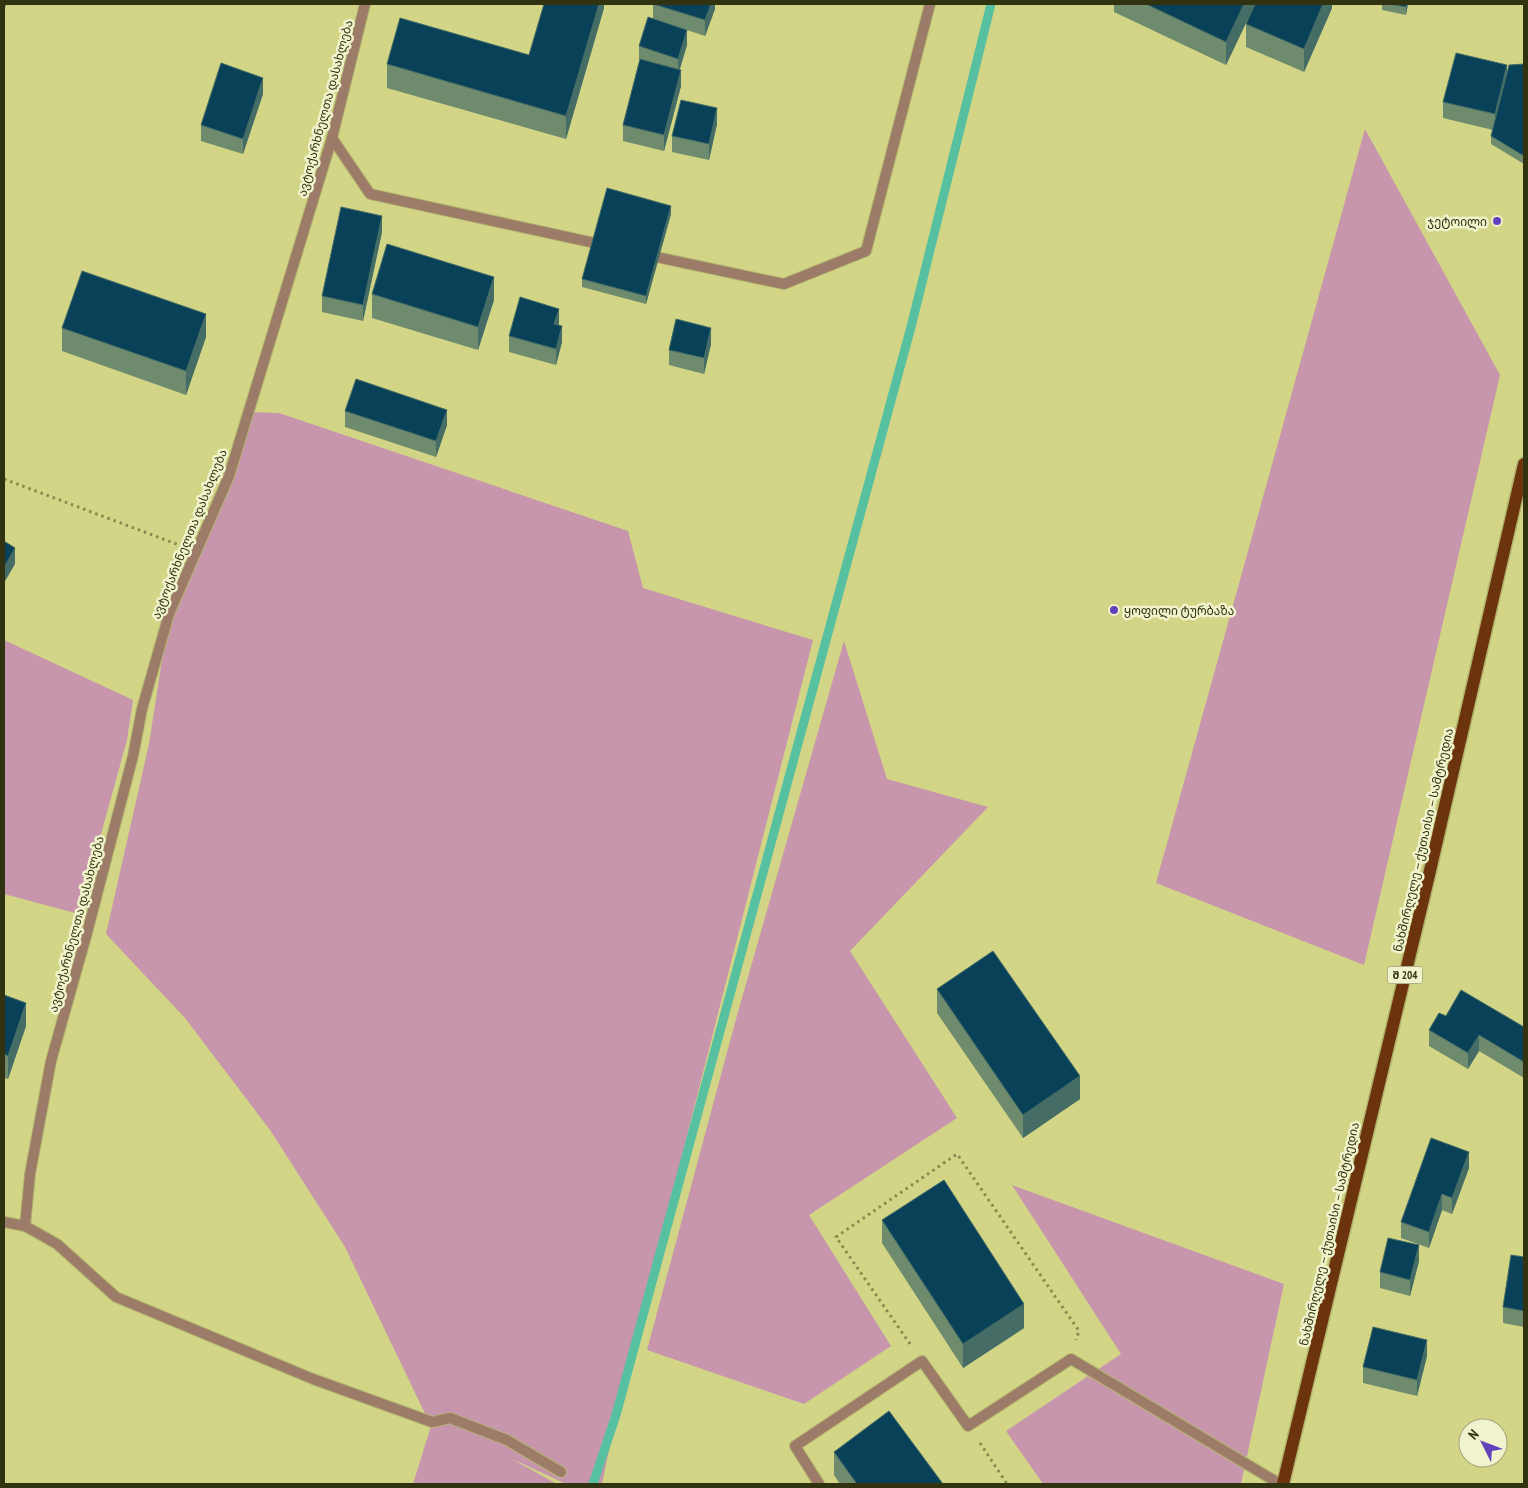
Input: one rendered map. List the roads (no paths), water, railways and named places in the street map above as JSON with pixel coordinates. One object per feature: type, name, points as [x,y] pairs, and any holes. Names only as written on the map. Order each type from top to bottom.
[{"type":"main road","name":"ნახშირღელე — ქუთაისი — სამტრედია","points":[[1281,1484],[1427,884],[1524,464]]},
{"type":"street","name":"ავტოქარხნელთა დასახლება","points":[[25,1226],[30,1174],[52,1061],[88,933],[131,765],[142,709],[169,614],[229,476],[332,138],[365,4]]},
{"type":"street","points":[[639,253],[784,284],[866,251],[930,4]]},
{"type":"street","points":[[332,138],[370,194],[610,247]]},
{"type":"street","points":[[4,1222],[25,1226],[57,1244],[116,1297],[313,1379],[432,1422],[450,1418],[499,1437],[561,1472]]},
{"type":"street","points":[[819,1484],[795,1446],[922,1361],[968,1426],[1071,1359],[1281,1484]]},
{"type":"waterway","points":[[593,1484],[616,1415],[911,327],[991,4]]},
{"type":"place","name":"ჯეტოილი","points":[[1497,221]]},
{"type":"place","name":"ყოფილი ტურბაზა","points":[[1114,610]]}]
